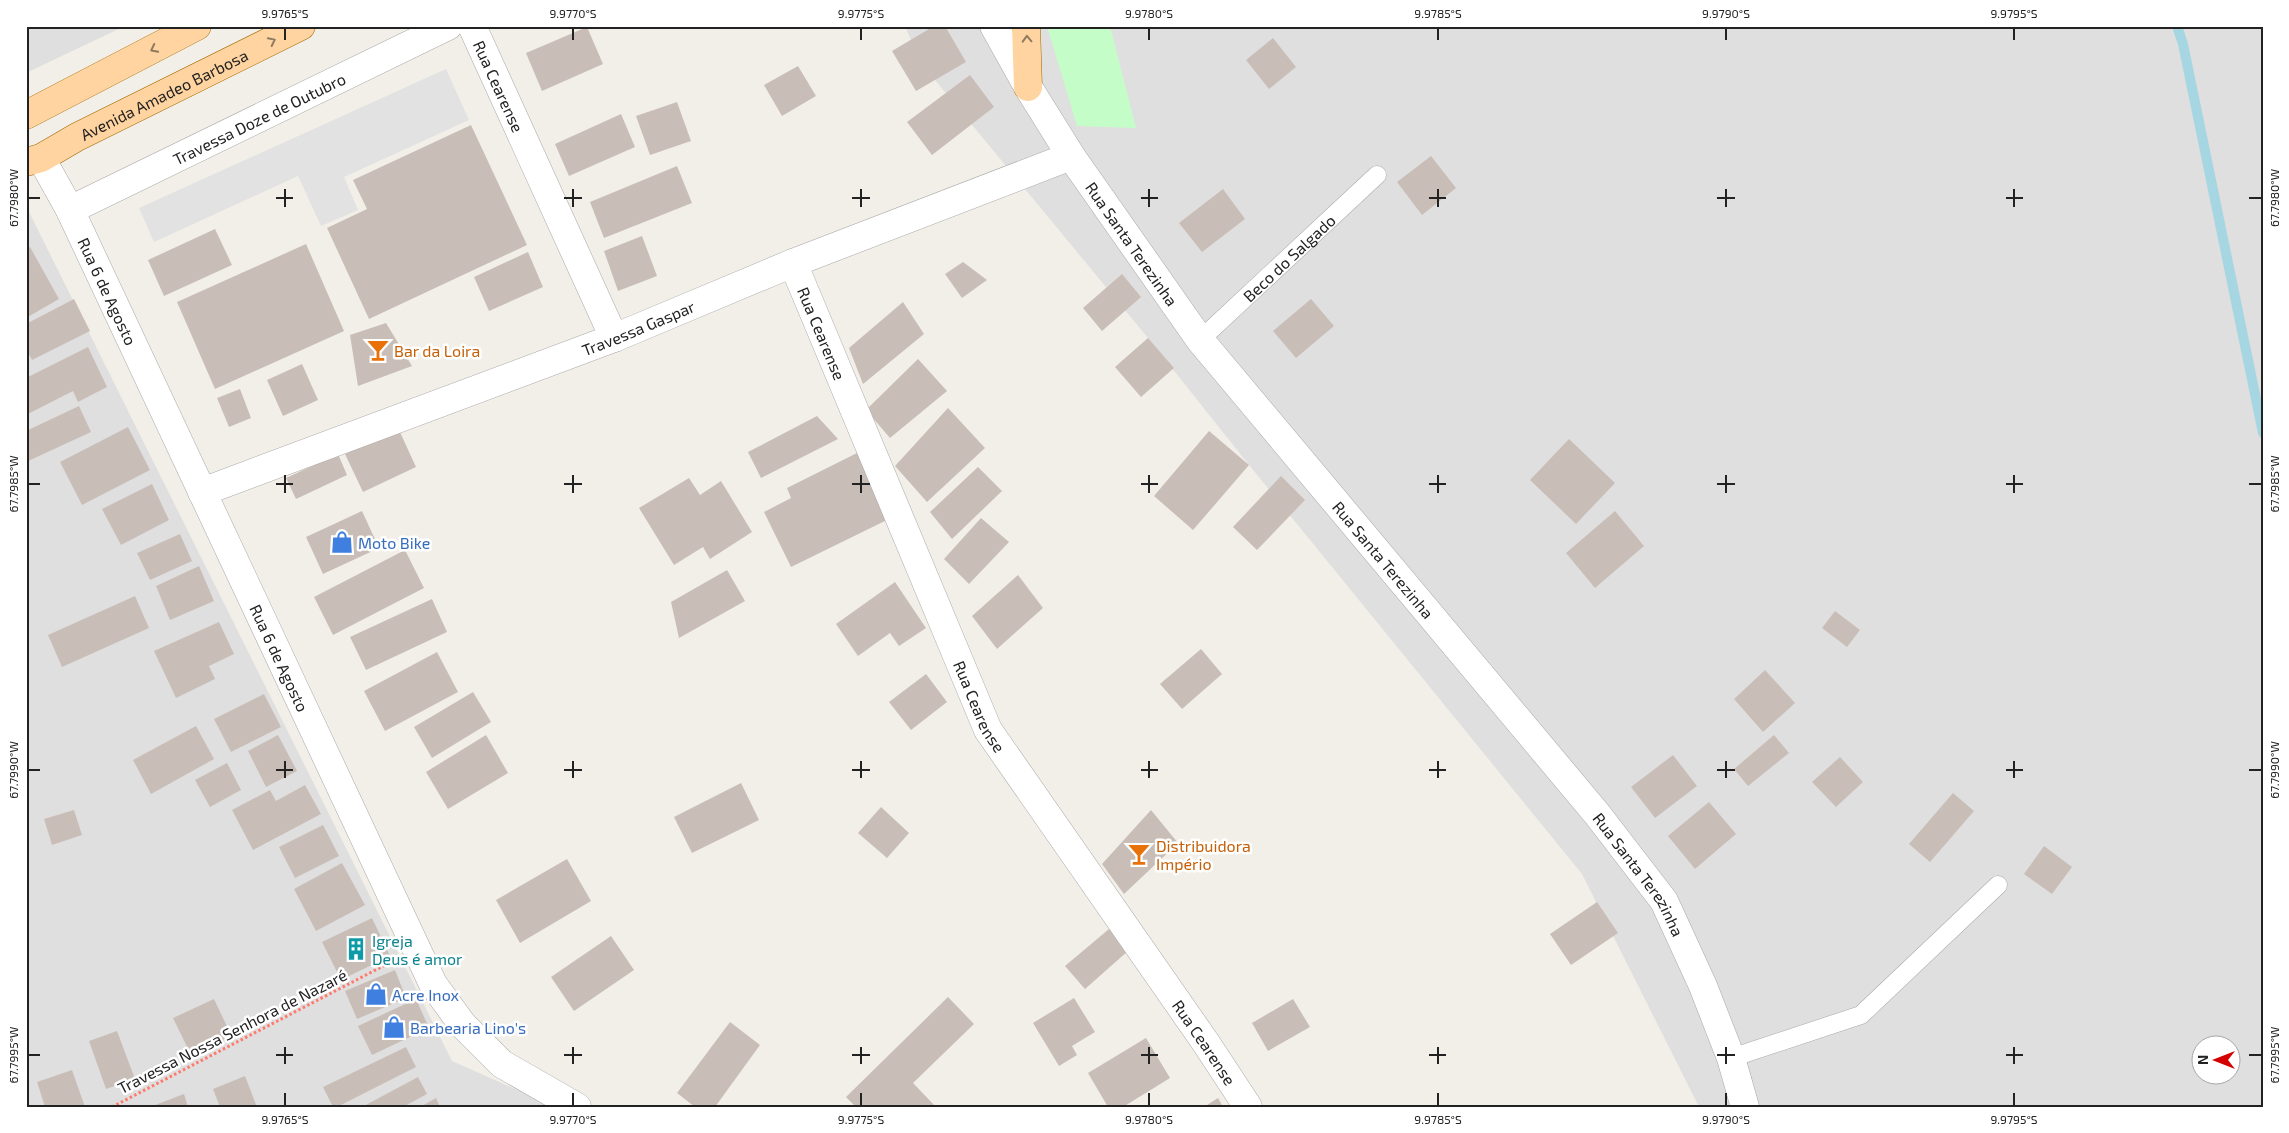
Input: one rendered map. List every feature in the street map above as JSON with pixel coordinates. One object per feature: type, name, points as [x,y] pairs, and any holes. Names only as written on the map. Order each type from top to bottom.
[{"type":"main road","points":[[26,114],[197,26]]},
{"type":"main road","name":"Avenida Amadeo Barbosa","points":[[34,160],[76,137],[302,26]]},
{"type":"main road","points":[[1026,26],[1028,87]]},
{"type":"street","name":"Travessa Doze de Outubro","points":[[70,210],[448,26]]},
{"type":"street","name":"Rua Cearense","points":[[472,26],[614,338]]},
{"type":"street","name":"Rua Santa Terezinha","points":[[994,26],[1028,87],[1071,156],[1200,340],[1597,814],[1664,900],[1703,986],[1731,1058],[1745,1107]]},
{"type":"street","name":"Travessa Gaspar","points":[[202,492],[614,338],[793,263],[1071,156]]},
{"type":"street","name":"Rua 6 de Agosto","points":[[34,160],[70,210],[433,984],[462,1024],[502,1064],[577,1107]]},
{"type":"street","name":"Rua Cearense","points":[[793,263],[988,730],[1206,1043],[1248,1107]]},
{"type":"lane","name":"Beco do Salgado","points":[[1200,340],[1377,175]]},
{"type":"lane","points":[[1731,1058],[1861,1015],[1998,885]]},
{"type":"path","name":"Travessa Nossa Senhora de Nazaré","points":[[112,1107],[416,949]]},
{"type":"shaded area","points":[[26,26],[125,26],[26,73]]},
{"type":"shaded area","points":[[905,26],[2263,26],[2263,1107],[1699,1107],[1582,874],[1148,338],[921,63]]},
{"type":"shaded area","points":[[446,69],[469,120],[344,177],[358,210],[321,226],[298,176],[154,242],[139,208]]},
{"type":"shaded area","points":[[26,206],[452,1061],[556,1107],[26,1107]]},
{"type":"green space","points":[[1047,26],[1110,26],[1136,128],[1077,126]]},
{"type":"building","points":[[934,26],[945,26],[966,62],[916,91],[892,51]]},
{"type":"building","points":[[587,27],[603,64],[542,91],[526,53]]},
{"type":"building","points":[[1273,38],[1296,67],[1269,89],[1246,60]]},
{"type":"building","points":[[798,66],[816,96],[782,116],[764,85]]},
{"type":"building","points":[[970,75],[994,107],[932,155],[907,122]]},
{"type":"building","points":[[677,102],[691,141],[650,155],[636,116]]},
{"type":"building","points":[[621,114],[635,147],[569,176],[555,144]]},
{"type":"building","points":[[471,125],[527,245],[369,319],[327,228],[367,209],[353,180]]},
{"type":"building","points":[[1431,156],[1456,188],[1422,215],[1397,182]]},
{"type":"building","points":[[677,166],[692,203],[604,238],[590,202]]},
{"type":"building","points":[[1223,189],[1245,219],[1202,252],[1179,223]]},
{"type":"building","points":[[215,229],[232,265],[164,296],[148,260]]},
{"type":"building","points":[[642,236],[657,276],[618,291],[604,251]]},
{"type":"building","points":[[306,244],[344,331],[215,389],[177,302]]},
{"type":"building","points":[[30,247],[59,299],[26,318],[26,250]]},
{"type":"building","points":[[528,252],[543,287],[489,311],[474,277]]},
{"type":"building","points":[[963,262],[987,280],[962,298],[945,274]]},
{"type":"building","points":[[1122,274],[1141,297],[1102,331],[1083,308]]},
{"type":"building","points":[[74,299],[90,331],[32,360],[26,349],[26,324]]},
{"type":"building","points":[[1311,299],[1334,326],[1296,358],[1273,331]]},
{"type":"building","points":[[903,302],[924,334],[863,384],[849,348]]},
{"type":"building","name":"Bar da Loira","points":[[386,323],[412,366],[358,386],[350,335]]},
{"type":"building","points":[[1148,338],[1174,368],[1141,397],[1115,367]]},
{"type":"building","points":[[88,347],[107,387],[78,402],[73,391],[26,415],[26,378]]},
{"type":"building","points":[[918,359],[947,391],[890,438],[866,410]]},
{"type":"building","points":[[302,364],[318,400],[283,416],[267,380]]},
{"type":"building","points":[[240,389],[251,418],[229,427],[217,398]]},
{"type":"building","points":[[79,406],[91,432],[26,462],[26,431]]},
{"type":"building","points":[[948,408],[985,448],[927,502],[895,466]]},
{"type":"building","points":[[817,416],[838,439],[761,478],[748,452]]},
{"type":"building","points":[[128,427],[150,470],[82,505],[60,462]]},
{"type":"building","points":[[399,430],[416,467],[363,492],[345,454]]},
{"type":"building","points":[[1209,431],[1249,465],[1193,530],[1154,496]]},
{"type":"building","points":[[1569,439],[1615,483],[1576,524],[1530,480]]},
{"type":"building","points":[[859,452],[891,518],[791,567],[764,512],[791,498],[787,488]]},
{"type":"building","points":[[338,454],[347,475],[296,499],[286,478]]},
{"type":"building","points":[[978,467],[1002,491],[952,539],[930,512]]},
{"type":"building","points":[[1281,476],[1305,500],[1257,550],[1233,527]]},
{"type":"building","points":[[689,478],[700,495],[721,481],[752,532],[710,559],[703,547],[674,565],[639,508]]},
{"type":"building","points":[[152,484],[169,520],[121,545],[102,509]]},
{"type":"building","name":"Moto Bike","points":[[362,511],[379,548],[323,574],[306,537]]},
{"type":"building","points":[[1615,511],[1644,546],[1595,588],[1566,553]]},
{"type":"building","points":[[981,518],[1009,542],[969,584],[944,559]]},
{"type":"building","points":[[180,534],[192,561],[150,580],[137,553]]},
{"type":"building","points":[[405,550],[424,588],[333,635],[314,597]]},
{"type":"building","points":[[199,566],[214,601],[170,620],[156,586]]},
{"type":"building","points":[[727,570],[745,601],[679,638],[671,602]]},
{"type":"building","points":[[1018,575],[1043,608],[997,649],[972,616]]},
{"type":"building","points":[[895,582],[926,628],[899,646],[890,633],[858,656],[836,624]]},
{"type":"building","points":[[135,596],[149,628],[62,667],[48,635]]},
{"type":"building","points":[[432,599],[447,632],[366,670],[350,637]]},
{"type":"building","points":[[1835,611],[1860,630],[1847,647],[1822,628]]},
{"type":"building","points":[[219,622],[234,654],[209,666],[215,679],[176,698],[154,651]]},
{"type":"building","points":[[1201,649],[1222,674],[1182,709],[1160,684]]},
{"type":"building","points":[[437,652],[458,692],[385,731],[364,691]]},
{"type":"building","points":[[1765,670],[1795,703],[1763,732],[1734,699]]},
{"type":"building","points":[[926,674],[947,702],[911,730],[889,702]]},
{"type":"building","points":[[473,692],[491,722],[432,758],[414,727]]},
{"type":"building","points":[[264,694],[281,727],[231,752],[214,719]]},
{"type":"building","points":[[196,726],[214,759],[151,794],[133,760]]},
{"type":"building","points":[[278,735],[297,771],[266,787],[248,751]]},
{"type":"building","points":[[486,735],[508,773],[448,809],[426,772]]},
{"type":"building","points":[[1774,735],[1789,753],[1748,786],[1734,769]]},
{"type":"building","points":[[1673,755],[1697,786],[1655,818],[1631,787]]},
{"type":"building","points":[[1840,757],[1863,782],[1836,807],[1812,782]]},
{"type":"building","points":[[227,763],[241,790],[210,807],[195,780]]},
{"type":"building","points":[[741,783],[759,820],[692,853],[674,817]]},
{"type":"building","points":[[305,785],[321,814],[253,850],[232,810],[270,790],[276,801]]},
{"type":"building","points":[[1953,793],[1974,811],[1930,862],[1909,844]]},
{"type":"building","points":[[1709,802],[1736,834],[1695,869],[1668,836]]},
{"type":"building","points":[[881,807],[909,833],[887,858],[858,833]]},
{"type":"building","points":[[74,810],[82,835],[52,845],[44,819]]},
{"type":"building","name":"Distribuidora Império","points":[[1151,810],[1178,843],[1124,894],[1102,864]]},
{"type":"building","points":[[323,825],[339,856],[295,878],[279,847]]},
{"type":"building","points":[[2044,846],[2072,867],[2052,894],[2024,874]]},
{"type":"building","points":[[567,859],[591,901],[520,943],[496,900]]},
{"type":"building","points":[[342,863],[365,905],[316,931],[294,889]]},
{"type":"building","points":[[1597,902],[1618,933],[1571,965],[1550,934]]},
{"type":"building","name":"Igreja Deus é amor","points":[[372,918],[390,956],[341,980],[322,942]]},
{"type":"building","points":[[1109,929],[1128,951],[1085,989],[1065,966]]},
{"type":"building","points":[[611,936],[634,970],[574,1011],[551,977]]},
{"type":"building","name":"Acre Inox","points":[[395,970],[406,998],[357,1019],[345,991]]},
{"type":"building","points":[[948,997],[974,1024],[913,1083],[936,1107],[856,1107],[846,1097]]},
{"type":"building","points":[[1074,998],[1095,1032],[1072,1046],[1077,1055],[1059,1066],[1033,1023]]},
{"type":"building","points":[[214,999],[232,1037],[192,1057],[173,1018]]},
{"type":"building","name":"Barbearia Lino's","points":[[416,999],[429,1028],[372,1055],[358,1026]]},
{"type":"building","points":[[1293,999],[1310,1027],[1268,1051],[1252,1023]]},
{"type":"building","points":[[730,1022],[760,1045],[715,1107],[695,1107],[677,1093]]},
{"type":"building","points":[[117,1031],[135,1079],[106,1089],[89,1041]]},
{"type":"building","points":[[1146,1038],[1170,1078],[1123,1107],[1108,1107],[1088,1073]]},
{"type":"building","points":[[406,1047],[416,1067],[337,1107],[333,1107],[323,1087]]},
{"type":"building","points":[[72,1070],[85,1107],[45,1107],[37,1082]]},
{"type":"building","points":[[245,1076],[257,1107],[220,1107],[213,1089]]},
{"type":"building","points":[[418,1077],[427,1094],[403,1107],[362,1107]]},
{"type":"building","points":[[184,1094],[188,1107],[150,1107]]},
{"type":"building","points":[[436,1098],[440,1107],[420,1107]]},
{"type":"building","points":[[1218,1098],[1223,1107],[1204,1107]]},
{"type":"waterway","points":[[2177,26],[2183,44],[2263,433]]},
{"type":"place","name":"Bar da Loira","points":[[378,350]]},
{"type":"place","name":"Moto Bike","points":[[342,542]]},
{"type":"place","name":"Distribuidora Império","points":[[1139,854]]},
{"type":"place","name":"Igreja Deus é amor","points":[[356,949]]},
{"type":"place","name":"Acre Inox","points":[[376,994]]},
{"type":"place","name":"Barbearia Lino's","points":[[394,1027]]}]
